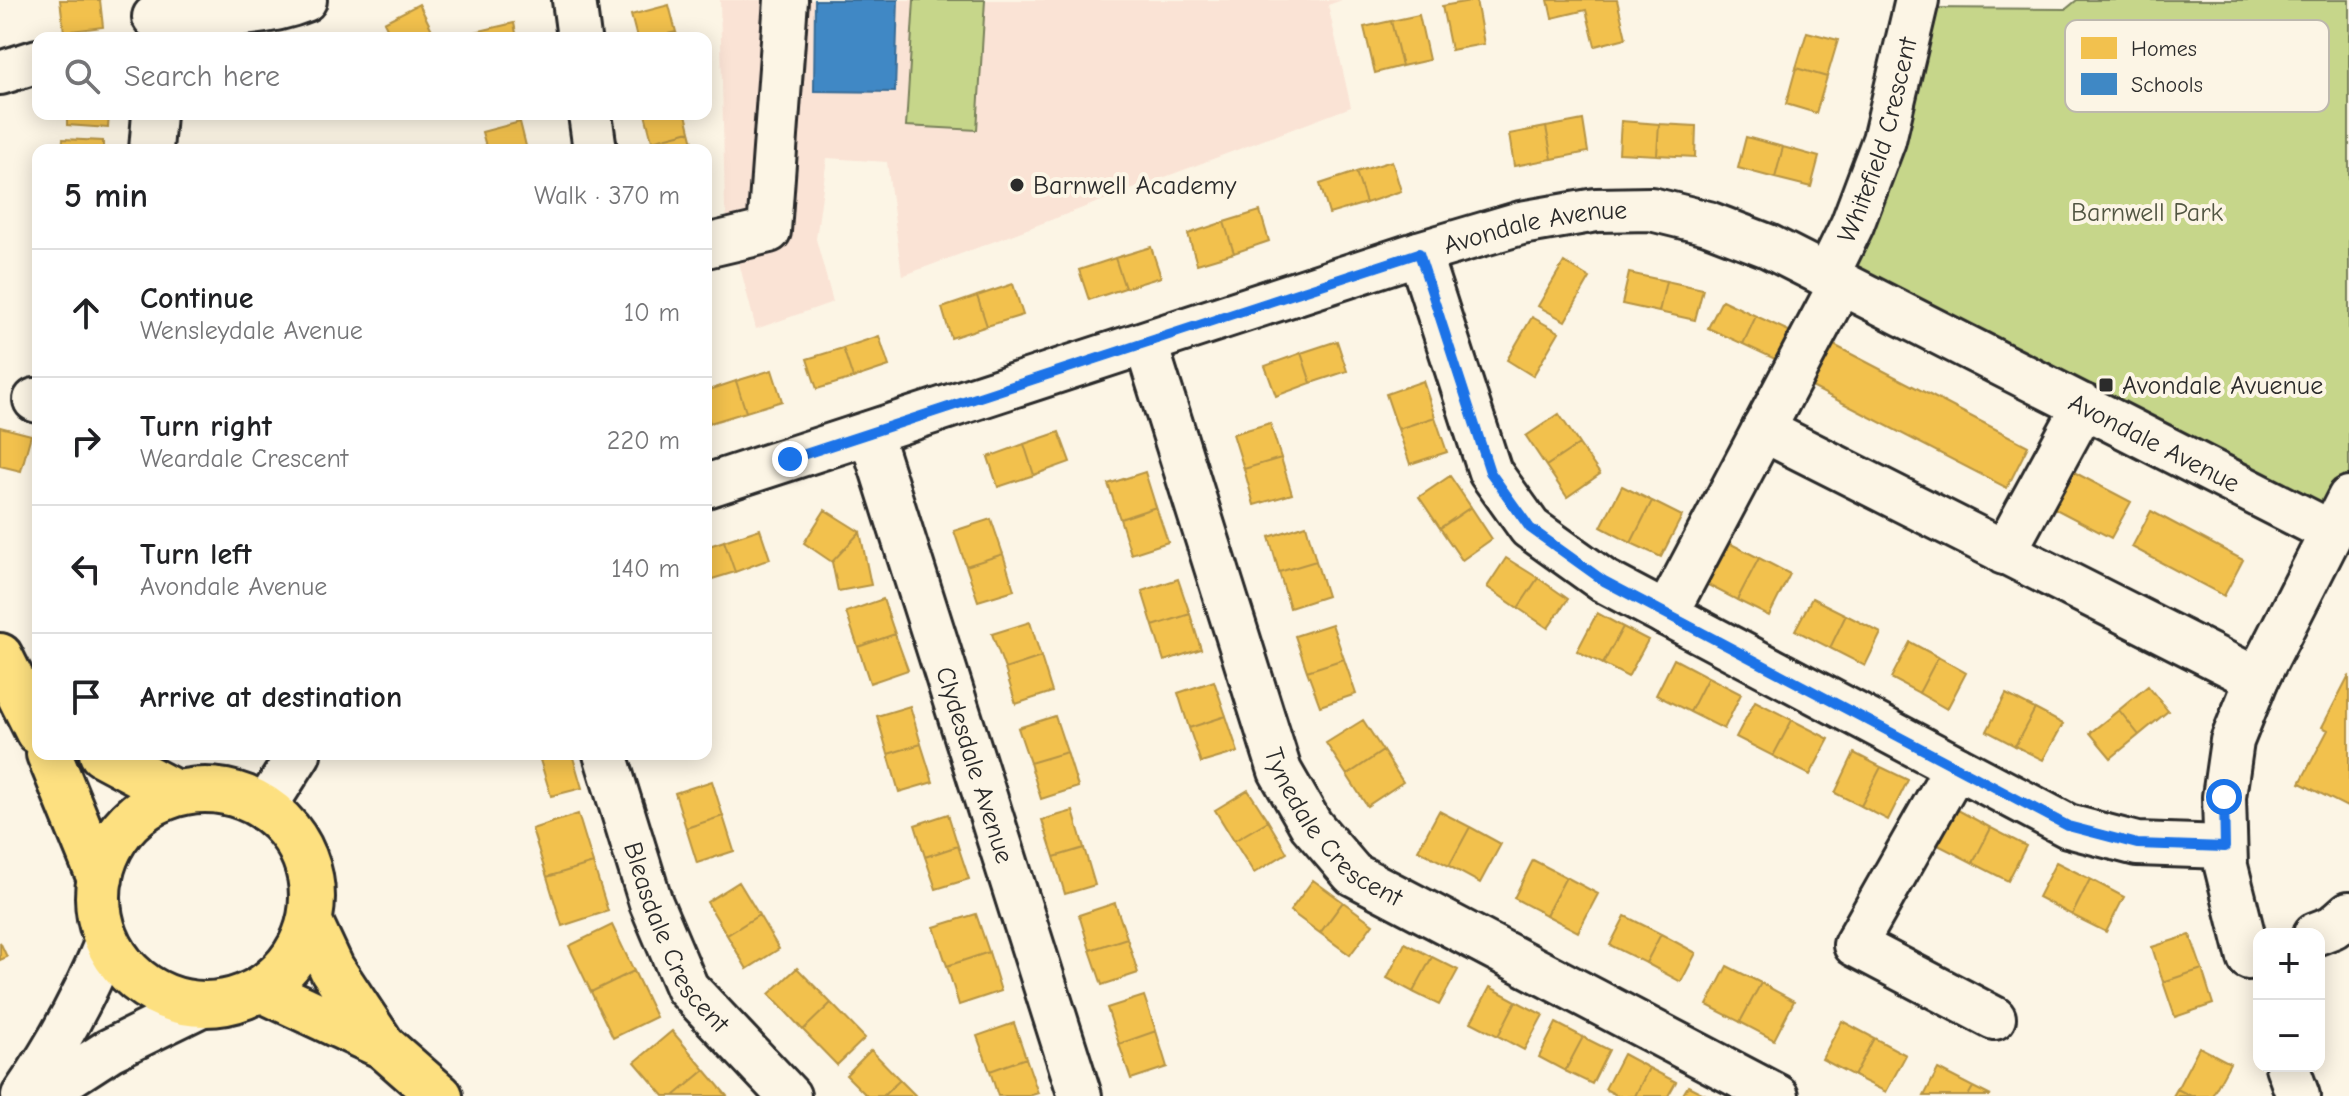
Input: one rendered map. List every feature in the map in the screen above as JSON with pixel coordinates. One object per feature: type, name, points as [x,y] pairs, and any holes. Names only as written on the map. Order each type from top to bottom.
[{"type":"main road","points":[[0,636],[32,678]]},
{"type":"main road","points":[[0,656],[32,720]]},
{"type":"main road","points":[[51,760],[100,879]]},
{"type":"main road","points":[[113,760],[175,793]]},
{"type":"main road","points":[[212,789],[233,792],[282,823],[300,845],[312,877],[310,922],[292,961],[261,989],[226,1002],[202,1005],[172,999],[149,988],[121,963],[107,941],[98,905],[100,879],[112,844],[126,825],[156,802],[175,793],[212,789]]},
{"type":"main road","points":[[310,922],[332,969],[383,1046],[440,1096]]},
{"type":"main road","points":[[261,989],[383,1046]]},
{"type":"street","points":[[153,18],[251,14],[305,0]]},
{"type":"street","points":[[574,0],[578,32]]},
{"type":"street","points":[[712,245],[769,231],[786,0]]},
{"type":"street","name":"Whitefield Crescent","points":[[1666,614],[1763,430],[1834,280],[1884,140],[1917,0]]},
{"type":"street","points":[[0,73],[32,63]]},
{"type":"street","points":[[152,144],[154,120]]},
{"type":"street","points":[[591,120],[594,144]]},
{"type":"street","name":"Avondale Avenue","points":[[712,484],[1419,253],[1521,223],[1596,210],[1651,209],[1708,223],[1768,246],[2084,406],[2340,515]]},
{"type":"street","points":[[1419,253],[1490,472],[1530,528],[1604,581],[2068,826],[2137,844],[2225,847]]},
{"type":"street","name":"Tynedale Crescent","points":[[1146,344],[1280,771],[1311,825],[1353,874],[1777,1096]]},
{"type":"street","points":[[2004,553],[2084,406]]},
{"type":"street","points":[[1763,430],[2257,679]]},
{"type":"street","name":"Clydesdale Avenue","points":[[870,433],[1080,1096]]},
{"type":"street","points":[[2253,957],[2226,866],[2224,797],[2232,741],[2257,679],[2340,515]]},
{"type":"street","points":[[264,809],[295,760]]},
{"type":"street","name":"Bleasdale Crescent","points":[[607,760],[651,903],[687,988],[789,1096]]},
{"type":"street","points":[[1956,767],[1855,945],[1994,1018]]},
{"type":"street","points":[[2325,930],[2349,913]]},
{"type":"street","points":[[23,1096],[92,981],[107,941]]},
{"type":"street","points":[[39,1096],[110,1050],[202,1005]]},
{"type":"street","points":[[2289,1072],[2298,1096]]},
{"type":"shaded area","name":"Barnwell Academy","points":[[720,0],[1342,0],[1328,5],[1351,107],[902,276],[887,162],[827,158],[816,239],[833,302],[756,329],[725,208]]},
{"type":"green space","points":[[914,0],[985,0],[977,130],[906,126]]},
{"type":"green space","name":"Barnwell Park","points":[[2077,0],[2349,0],[2349,497],[2331,532],[1827,276],[1915,8],[2066,9]]},
{"type":"building: Homes","points":[[60,0],[100,0],[103,27],[64,32]]},
{"type":"building: Homes","points":[[1476,0],[1484,44],[1451,50],[1442,6]]},
{"type":"building: Homes","points":[[1548,0],[1617,0],[1626,38],[1595,46],[1586,10],[1552,18]]},
{"type":"building: Homes","points":[[419,4],[433,32],[389,32],[384,22]]},
{"type":"building: Homes","points":[[669,5],[676,32],[635,32],[631,15]]},
{"type":"building: Homes","points":[[1419,15],[1429,60],[1402,66],[1391,21]]},
{"type":"building: Homes","points":[[1391,21],[1402,66],[1375,73],[1364,27]]},
{"type":"building: Homes","points":[[514,23],[516,32],[475,32]]},
{"type":"building: Homes","points":[[1807,32],[1838,40],[1827,77],[1796,68]]},
{"type":"building: Homes","points":[[1796,68],[1827,77],[1816,113],[1786,104]]},
{"type":"building: Homes","points":[[67,120],[109,120],[108,128],[67,125]]},
{"type":"building: Homes","points":[[647,120],[687,120],[690,131],[652,141]]},
{"type":"building: Homes","points":[[1583,120],[1588,152],[1552,159],[1546,127]]},
{"type":"building: Homes","points":[[1621,121],[1659,124],[1657,155],[1619,153]]},
{"type":"building: Homes","points":[[520,122],[526,144],[485,144],[482,132]]},
{"type":"building: Homes","points":[[1659,124],[1696,126],[1695,157],[1657,155]]},
{"type":"building: Homes","points":[[1546,127],[1552,159],[1514,166],[1509,134]]},
{"type":"building: Homes","points":[[690,131],[693,144],[653,144],[652,141]]},
{"type":"building: Homes","points":[[1746,137],[1783,147],[1775,178],[1738,168]]},
{"type":"building: Homes","points":[[63,139],[103,141],[103,144],[63,144]]},
{"type":"building: Homes","points":[[1783,147],[1819,157],[1811,187],[1775,178]]},
{"type":"building: Homes","points":[[1392,161],[1401,191],[1366,203],[1356,172]]},
{"type":"building: Homes","points":[[1356,172],[1366,203],[1329,214],[1320,184]]},
{"type":"building: Homes","points":[[1260,211],[1269,241],[1234,253],[1224,222]]},
{"type":"building: Homes","points":[[1224,222],[1234,253],[1197,264],[1188,234]]},
{"type":"building: Homes","points":[[1151,247],[1161,277],[1125,288],[1115,258]]},
{"type":"building: Homes","points":[[1115,258],[1125,288],[1089,300],[1079,270]]},
{"type":"building: Homes","points":[[1564,262],[1590,278],[1565,321],[1538,306]]},
{"type":"building: Homes","points":[[1629,273],[1666,281],[1659,312],[1622,304]]},
{"type":"building: Homes","points":[[1666,281],[1703,289],[1695,320],[1659,312]]},
{"type":"building: Homes","points":[[1013,284],[1023,315],[987,326],[977,296]]},
{"type":"building: Homes","points":[[977,296],[987,326],[951,338],[942,308]]},
{"type":"building: Homes","points":[[1722,300],[1756,316],[1743,344],[1708,328]]},
{"type":"building: Homes","points":[[1756,316],[1791,332],[1777,360],[1743,344]]},
{"type":"building: Homes","points":[[1532,317],[1559,332],[1533,376],[1507,360]]},
{"type":"building: Homes","points":[[879,336],[889,366],[853,378],[843,348]]},
{"type":"building: Homes","points":[[1337,341],[1347,371],[1311,383],[1301,353]]},
{"type":"building: Homes","points":[[1832,344],[2028,446],[2007,488],[1810,386]]},
{"type":"building: Homes","points":[[843,348],[853,378],[817,389],[807,359]]},
{"type":"building: Homes","points":[[1301,353],[1311,383],[1276,396],[1265,366]]},
{"type":"building: Homes","points":[[772,370],[782,401],[746,412],[736,381]]},
{"type":"building: Homes","points":[[736,381],[746,412],[712,422],[712,389]]},
{"type":"building: Homes","points":[[1423,381],[1435,417],[1398,429],[1386,394]]},
{"type":"building: Homes","points":[[1559,414],[1579,444],[1546,466],[1526,436]]},
{"type":"building: Homes","points":[[1435,417],[1447,452],[1410,464],[1398,429]]},
{"type":"building: Homes","points":[[1270,423],[1281,458],[1244,469],[1233,434]]},
{"type":"building: Homes","points":[[0,427],[31,435],[21,471],[0,466]]},
{"type":"building: Homes","points":[[1059,432],[1070,462],[1034,475],[1024,444]]},
{"type":"building: Homes","points":[[1024,444],[1034,475],[998,487],[988,457]]},
{"type":"building: Homes","points":[[1579,444],[1600,474],[1567,497],[1546,466]]},
{"type":"building: Homes","points":[[1281,458],[1292,494],[1254,505],[1244,469]]},
{"type":"building: Homes","points":[[2070,470],[2131,502],[2111,538],[2050,506]]},
{"type":"building: Homes","points":[[1145,472],[1156,507],[1120,519],[1108,484]]},
{"type":"building: Homes","points":[[1450,476],[1471,507],[1440,528],[1419,497]]},
{"type":"building: Homes","points":[[1622,486],[1652,501],[1631,543],[1601,527]]},
{"type":"building: Homes","points":[[1652,501],[1682,516],[1661,557],[1631,543]]},
{"type":"building: Homes","points":[[1156,507],[1168,542],[1131,554],[1120,519]]},
{"type":"building: Homes","points":[[1471,507],[1492,539],[1462,560],[1440,528]]},
{"type":"building: Homes","points":[[825,510],[860,532],[832,562],[804,543]]},
{"type":"building: Homes","points":[[2151,511],[2243,560],[2224,596],[2132,547]]},
{"type":"building: Homes","points":[[991,519],[1003,554],[966,566],[954,531]]},
{"type":"building: Homes","points":[[1306,525],[1316,561],[1279,572],[1269,537]]},
{"type":"building: Homes","points":[[760,529],[770,559],[735,572],[724,541]]},
{"type":"building: Homes","points":[[860,532],[871,585],[838,591],[832,562]]},
{"type":"building: Homes","points":[[724,541],[735,572],[712,579],[712,545]]},
{"type":"building: Homes","points":[[1727,542],[1759,558],[1737,600],[1706,584]]},
{"type":"building: Homes","points":[[1003,554],[1014,590],[978,601],[966,566]]},
{"type":"building: Homes","points":[[1506,558],[1538,578],[1518,608],[1487,587]]},
{"type":"building: Homes","points":[[1759,558],[1790,574],[1769,616],[1737,600]]},
{"type":"building: Homes","points":[[1316,561],[1327,596],[1290,608],[1279,572]]},
{"type":"building: Homes","points":[[1538,578],[1568,599],[1548,628],[1518,608]]},
{"type":"building: Homes","points":[[1178,579],[1190,614],[1153,626],[1142,591]]},
{"type":"building: Homes","points":[[1812,598],[1846,615],[1830,648],[1795,630]]},
{"type":"building: Homes","points":[[883,599],[895,634],[858,647],[846,612]]},
{"type":"building: Homes","points":[[1597,613],[1623,627],[1603,664],[1577,651]]},
{"type":"building: Homes","points":[[1190,614],[1201,649],[1164,661],[1153,626]]},
{"type":"building: Homes","points":[[1846,615],[1881,633],[1865,666],[1830,648]]},
{"type":"building: Homes","points":[[1030,622],[1041,657],[1005,669],[992,634]]},
{"type":"building: Homes","points":[[1332,624],[1344,659],[1307,671],[1295,636]]},
{"type":"building: Homes","points":[[1623,627],[1648,640],[1628,677],[1603,664]]},
{"type":"building: Homes","points":[[895,634],[908,670],[870,683],[858,647]]},
{"type":"building: Homes","points":[[1910,642],[1938,657],[1919,693],[1891,678]]},
{"type":"building: Homes","points":[[1041,657],[1052,692],[1016,704],[1005,669]]},
{"type":"building: Homes","points":[[1938,657],[1966,673],[1947,709],[1919,693]]},
{"type":"building: Homes","points":[[1344,659],[1356,694],[1320,706],[1307,671]]},
{"type":"building: Homes","points":[[1674,659],[1708,677],[1690,712],[1656,695]]},
{"type":"building: Homes","points":[[2349,675],[2347,807],[2300,783],[2328,730],[2322,727]]},
{"type":"building: Homes","points":[[1708,677],[1741,694],[1724,729],[1690,712]]},
{"type":"building: Homes","points":[[1214,681],[1226,716],[1189,728],[1178,693]]},
{"type":"building: Homes","points":[[2148,686],[2168,711],[2139,735],[2119,710]]},
{"type":"building: Homes","points":[[2006,694],[2035,709],[2015,746],[1987,731]]},
{"type":"building: Homes","points":[[1755,701],[1792,720],[1773,756],[1736,737]]},
{"type":"building: Homes","points":[[910,706],[921,744],[888,754],[877,716]]},
{"type":"building: Homes","points":[[2035,709],[2063,724],[2043,760],[2015,746]]},
{"type":"building: Homes","points":[[2119,710],[2139,735],[2111,758],[2090,733]]},
{"type":"building: Homes","points":[[1055,716],[1067,752],[1030,763],[1018,728]]},
{"type":"building: Homes","points":[[1226,716],[1238,752],[1201,763],[1189,728]]},
{"type":"building: Homes","points":[[1363,720],[1383,751],[1347,775],[1326,743]]},
{"type":"building: Homes","points":[[1792,720],[1829,739],[1810,775],[1773,756]]},
{"type":"building: Homes","points":[[921,744],[933,782],[899,792],[888,754]]},
{"type":"building: Homes","points":[[1383,751],[1403,782],[1367,806],[1347,775]]},
{"type":"building: Homes","points":[[1067,752],[1078,787],[1041,799],[1030,763]]},
{"type":"building: Homes","points":[[1854,753],[1881,767],[1861,806],[1835,793]]},
{"type":"building: Homes","points":[[540,760],[574,760],[582,788],[551,796]]},
{"type":"building: Homes","points":[[1881,767],[1908,780],[1888,820],[1861,806]]},
{"type":"building: Homes","points":[[712,781],[723,816],[686,828],[675,793]]},
{"type":"building: Homes","points":[[1248,790],[1268,821],[1234,841],[1215,810]]},
{"type":"building: Homes","points":[[1956,809],[1991,828],[1973,863],[1938,845]]},
{"type":"building: Homes","points":[[1073,811],[1084,848],[1054,857],[1042,820]]},
{"type":"building: Homes","points":[[1439,811],[1470,827],[1449,866],[1418,850]]},
{"type":"building: Homes","points":[[578,814],[593,863],[547,877],[532,829]]},
{"type":"building: Homes","points":[[948,814],[958,846],[925,857],[915,825]]},
{"type":"building: Homes","points":[[723,816],[734,851],[697,863],[686,828]]},
{"type":"building: Homes","points":[[1268,821],[1287,853],[1254,873],[1234,841]]},
{"type":"building: Homes","points":[[1470,827],[1501,844],[1480,883],[1449,866]]},
{"type":"building: Homes","points":[[1991,828],[2026,846],[2008,881],[1973,863]]},
{"type":"building: Homes","points":[[958,846],[969,879],[936,889],[925,857]]},
{"type":"building: Homes","points":[[1084,848],[1095,885],[1065,894],[1054,857]]},
{"type":"building: Homes","points":[[1533,860],[1566,877],[1546,915],[1514,898]]},
{"type":"building: Homes","points":[[2056,862],[2090,879],[2072,915],[2038,897]]},
{"type":"building: Homes","points":[[593,863],[608,911],[562,926],[547,877]]},
{"type":"building: Homes","points":[[1566,877],[1598,894],[1578,932],[1546,915]]},
{"type":"building: Homes","points":[[2090,879],[2124,897],[2106,932],[2072,915]]},
{"type":"building: Homes","points":[[1313,880],[1343,902],[1320,933],[1290,911]]},
{"type":"building: Homes","points":[[739,882],[759,915],[727,935],[707,902]]},
{"type":"building: Homes","points":[[1343,902],[1373,924],[1350,955],[1320,933]]},
{"type":"building: Homes","points":[[1115,903],[1127,938],[1090,950],[1079,915]]},
{"type":"building: Homes","points":[[976,914],[989,952],[947,966],[934,927]]},
{"type":"building: Homes","points":[[759,915],[779,949],[747,969],[727,935]]},
{"type":"building: Homes","points":[[1625,916],[1661,934],[1646,963],[1610,945]]},
{"type":"building: Homes","points":[[612,925],[634,971],[591,992],[569,946]]},
{"type":"building: Homes","points":[[1661,934],[1696,953],[1681,982],[1646,963]]},
{"type":"building: Homes","points":[[2190,935],[2202,969],[2163,982],[2152,947]]},
{"type":"building: Homes","points":[[1127,938],[1138,973],[1102,985],[1090,950]]},
{"type":"building: Homes","points":[[0,942],[7,957],[0,960]]},
{"type":"building: Homes","points":[[1405,943],[1432,957],[1413,992],[1387,978]]},
{"type":"building: Homes","points":[[989,952],[1001,991],[959,1005],[947,966]]},
{"type":"building: Homes","points":[[1432,957],[1458,970],[1439,1005],[1413,992]]},
{"type":"building: Homes","points":[[1727,966],[1761,983],[1740,1022],[1707,1005]]},
{"type":"building: Homes","points":[[797,968],[831,1003],[803,1030],[769,994]]},
{"type":"building: Homes","points":[[2202,969],[2213,1004],[2175,1017],[2163,982]]},
{"type":"building: Homes","points":[[634,971],[656,1017],[613,1038],[591,992]]},
{"type":"building: Homes","points":[[1761,983],[1794,1001],[1774,1040],[1740,1022]]},
{"type":"building: Homes","points":[[1490,987],[1516,1001],[1498,1036],[1471,1022]]},
{"type":"building: Homes","points":[[1144,996],[1156,1031],[1119,1044],[1107,1008]]},
{"type":"building: Homes","points":[[1516,1001],[1543,1015],[1524,1050],[1498,1036]]},
{"type":"building: Homes","points":[[831,1003],[865,1038],[837,1065],[803,1030]]},
{"type":"building: Homes","points":[[1842,1021],[1874,1038],[1854,1076],[1822,1059]]},
{"type":"building: Homes","points":[[1014,1023],[1026,1058],[990,1071],[977,1036]]},
{"type":"building: Homes","points":[[1556,1023],[1583,1037],[1565,1071],[1539,1057]]},
{"type":"building: Homes","points":[[672,1031],[705,1070],[674,1096],[664,1096],[635,1062]]},
{"type":"building: Homes","points":[[1156,1031],[1167,1067],[1131,1079],[1119,1044]]},
{"type":"building: Homes","points":[[1583,1037],[1609,1050],[1592,1084],[1565,1071]]},
{"type":"building: Homes","points":[[1874,1038],[1906,1055],[1886,1092],[1854,1076]]},
{"type":"building: Homes","points":[[2199,1047],[2230,1063],[2212,1096],[2191,1096],[2177,1089]]},
{"type":"building: Homes","points":[[871,1050],[900,1080],[883,1096],[867,1096],[846,1075]]},
{"type":"building: Homes","points":[[1623,1054],[1649,1068],[1635,1096],[1618,1096],[1605,1089]]},
{"type":"building: Homes","points":[[1026,1058],[1038,1093],[998,1096],[990,1071]]},
{"type":"building: Homes","points":[[1649,1068],[1676,1082],[1668,1096],[1635,1096]]},
{"type":"building: Homes","points":[[1938,1069],[1973,1087],[1968,1096],[1924,1096]]},
{"type":"building: Homes","points":[[705,1070],[727,1096],[674,1096]]},
{"type":"building: Homes","points":[[900,1080],[916,1096],[883,1096]]},
{"type":"building: Homes","points":[[1688,1086],[1708,1096],[1682,1096]]},
{"type":"building: Homes","points":[[1973,1087],[1991,1096],[1968,1096]]},
{"type":"building: Homes","points":[[2177,1089],[2191,1096],[2173,1096]]},
{"type":"building: Schools","points":[[815,0],[898,0],[895,92],[814,91]]},
{"type":"place","name":"Barnwell Academy","points":[[1017,185]]},
{"type":"place","name":"Avondale Avuenue","points":[[2106,385]]},
{"type":"route","points":[[790,459],[1419,253],[1490,472],[1530,528],[1604,581],[2068,826],[2137,844],[2225,847],[2224,797]]}]
